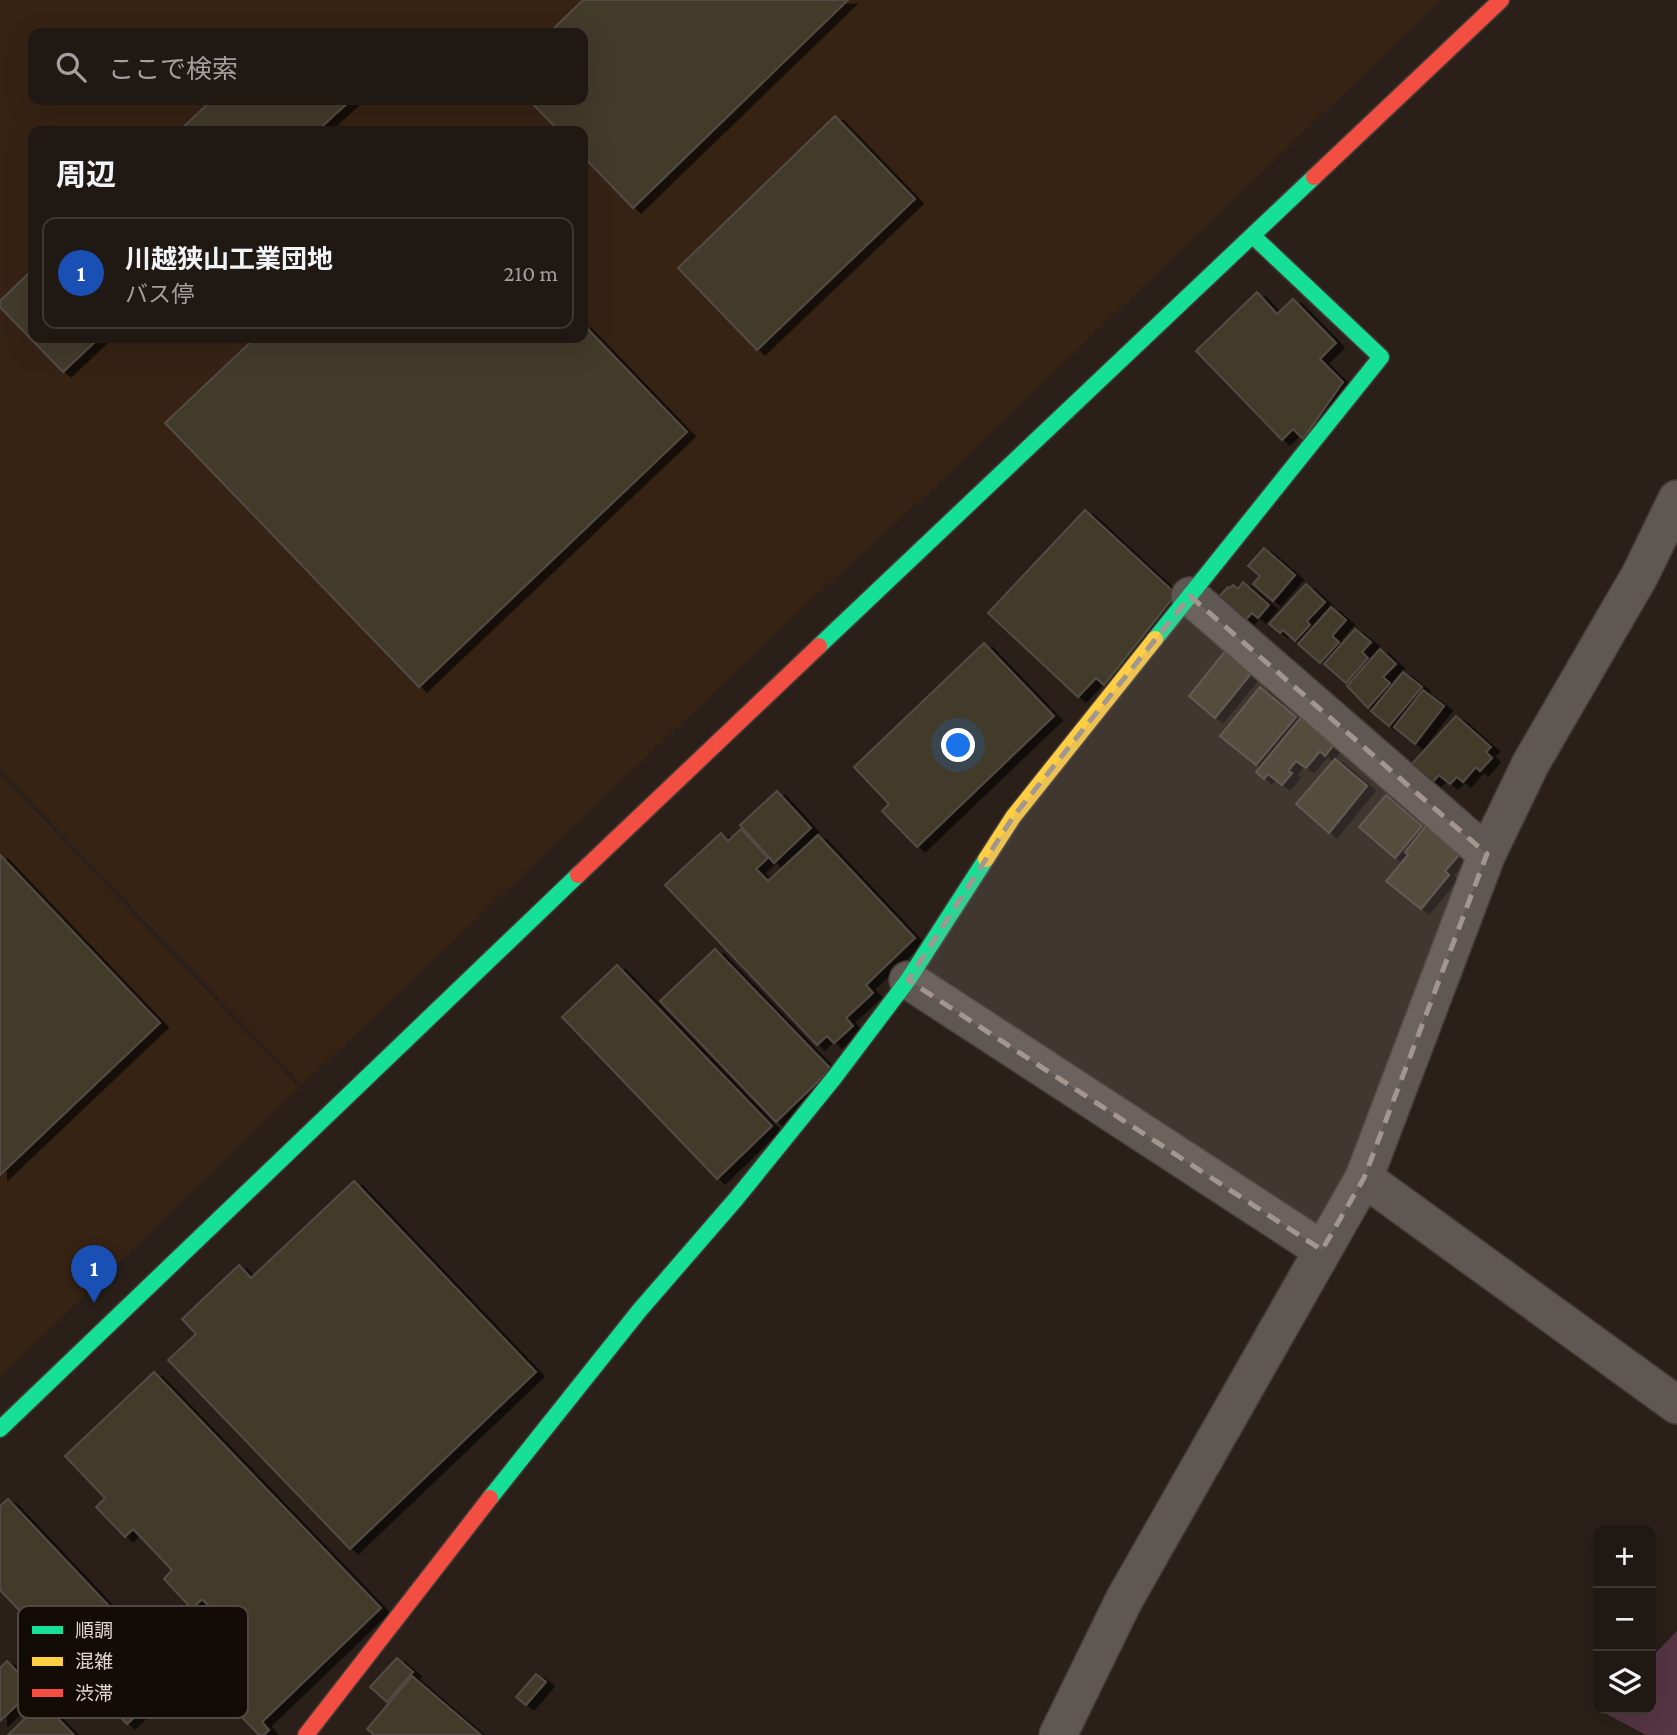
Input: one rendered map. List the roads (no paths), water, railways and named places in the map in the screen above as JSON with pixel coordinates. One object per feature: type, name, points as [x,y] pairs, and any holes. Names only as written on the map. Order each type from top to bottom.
[{"type":"street","points":[[0,1429],[636,818],[1501,0]]},
{"type":"street","points":[[306,1735],[639,1311],[736,1199],[834,1078],[908,980],[1013,817],[1381,358],[1253,236]]},
{"type":"street","points":[[1058,1735],[1124,1600],[1364,1178],[1487,854],[1531,764],[1640,575],[1677,499]]},
{"type":"street","points":[[1190,596],[1487,854]]},
{"type":"street","points":[[908,980],[1322,1250]]},
{"type":"street","points":[[1364,1178],[1677,1405]]},
{"type":"place","name":"川越狭山工業団地","points":[[94,1303]]}]
